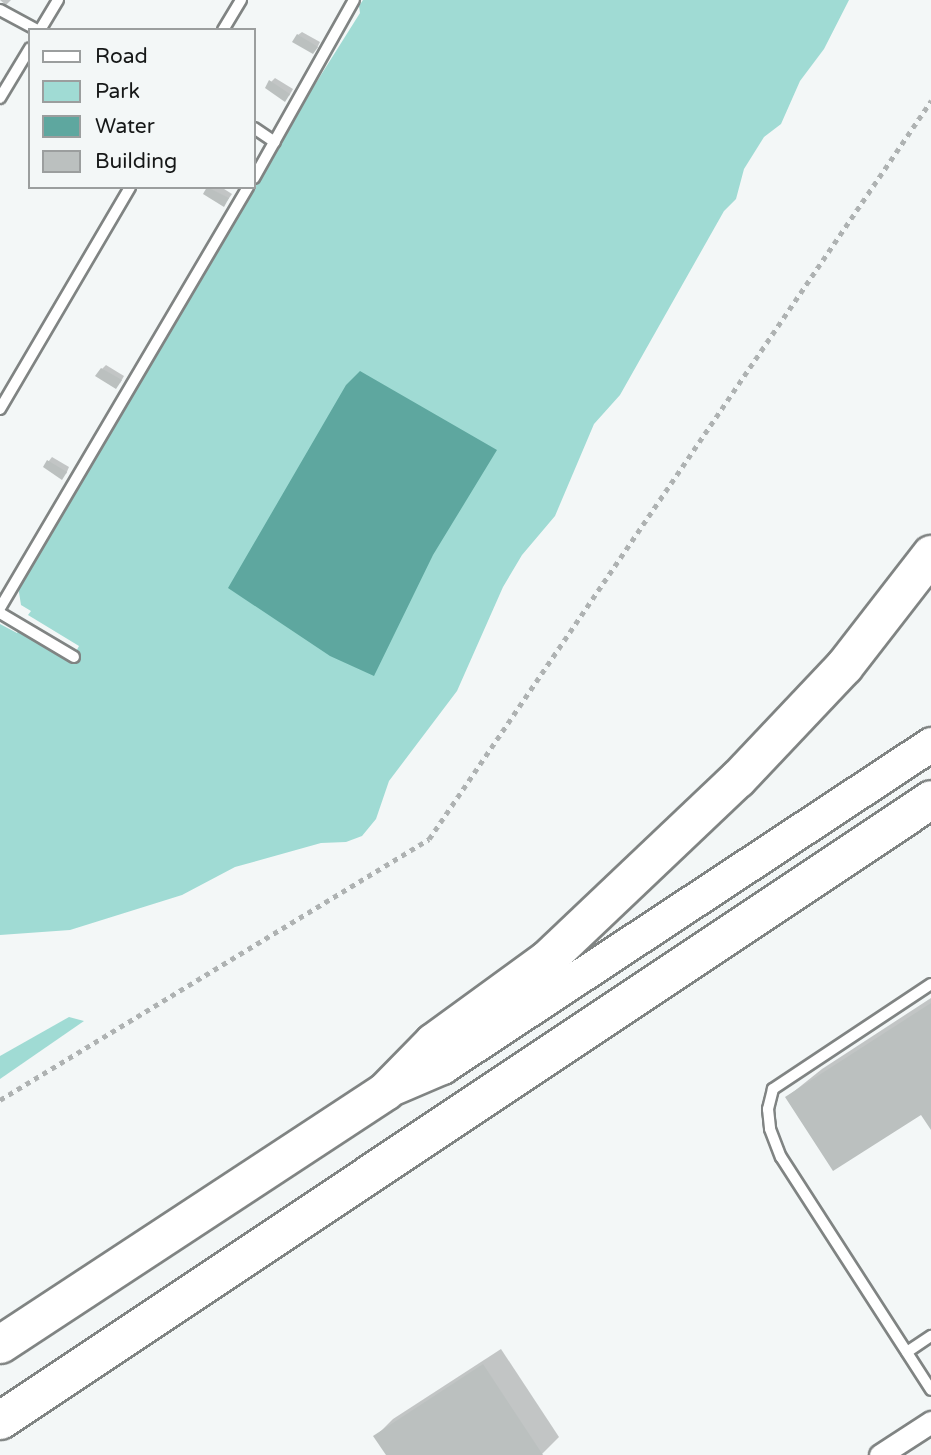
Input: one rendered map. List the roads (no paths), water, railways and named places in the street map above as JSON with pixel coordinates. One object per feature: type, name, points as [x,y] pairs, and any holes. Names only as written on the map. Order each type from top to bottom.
[{"type":"highway","points":[[384,1091],[433,1042],[547,959],[737,779],[844,666],[931,554]]},
{"type":"highway","points":[[0,1344],[384,1091],[442,1067],[931,744]]},
{"type":"highway","points":[[0,1420],[931,799]]},
{"type":"street","points":[[880,1455],[931,1422]]},
{"type":"lane","points":[[40,28],[58,0]]},
{"type":"lane","points":[[224,28],[241,0]]},
{"type":"lane","points":[[256,175],[354,0]]},
{"type":"lane","points":[[0,10],[35,28]]},
{"type":"lane","points":[[0,98],[28,51]]},
{"type":"lane","points":[[256,129],[275,142]]},
{"type":"lane","points":[[0,409],[129,189]]},
{"type":"lane","points":[[74,657],[0,610],[247,189]]},
{"type":"lane","points":[[931,984],[773,1089],[768,1109],[770,1129],[781,1157],[931,1390]]},
{"type":"lane","points":[[907,1352],[931,1336]]},
{"type":"water","points":[[360,371],[497,450],[433,555],[374,676],[330,656],[228,588],[346,385]]}]
